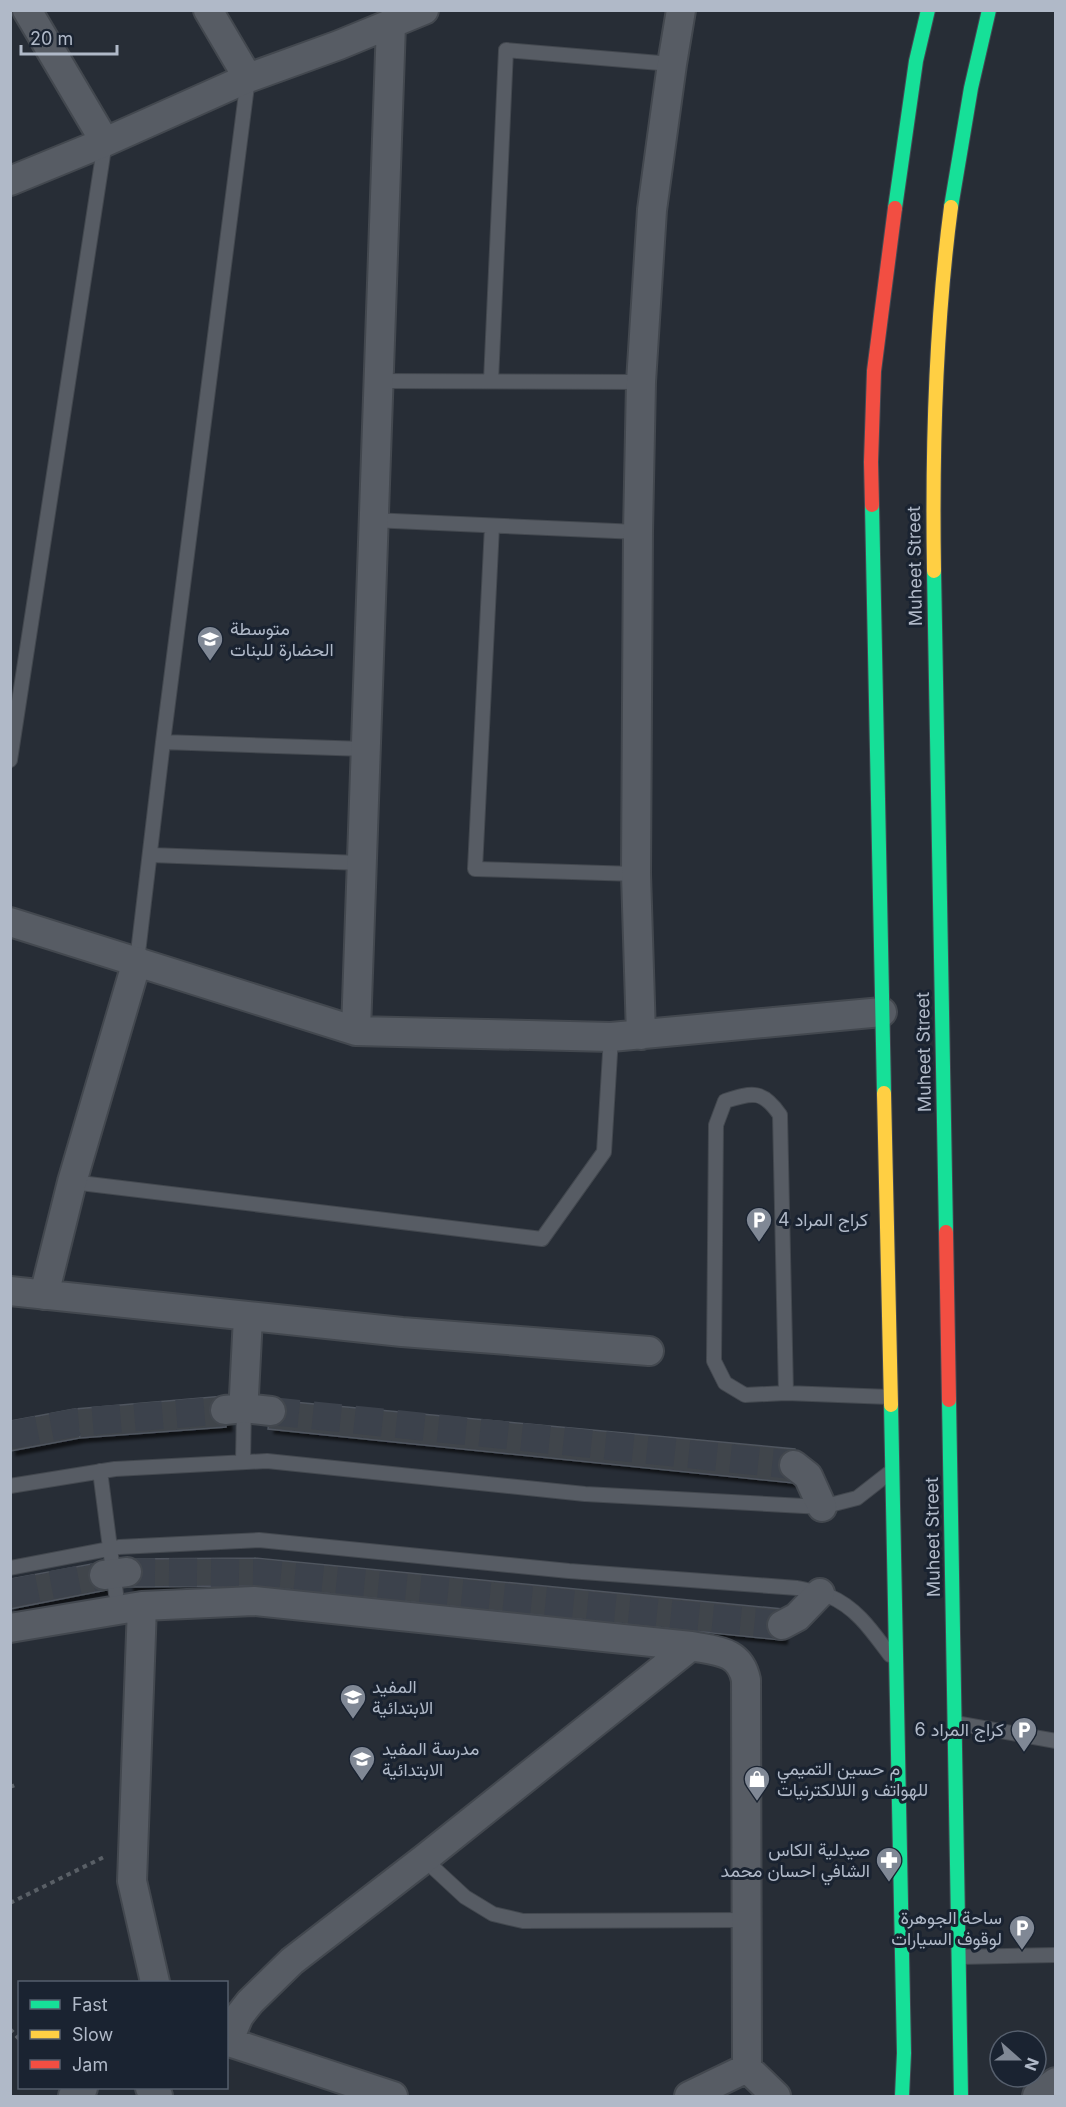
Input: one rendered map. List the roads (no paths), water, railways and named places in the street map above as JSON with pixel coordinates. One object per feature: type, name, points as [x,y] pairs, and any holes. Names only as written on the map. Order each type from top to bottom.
[{"type":"main road","points":[[902,2097],[904,2054],[871,474],[874,371],[901,159],[916,61],[928,10]]},
{"type":"main road","name":"Muheet Street","points":[[961,2097],[932,470],[938,326],[951,200],[975,69],[989,10]]},
{"type":"street","points":[[27,10],[105,142]]},
{"type":"street","points":[[208,10],[248,78]]},
{"type":"street","points":[[10,181],[105,142],[248,78],[339,45],[384,17],[424,10]]},
{"type":"street","points":[[641,1035],[636,874],[641,381],[652,210],[681,10]]},
{"type":"street","points":[[356,1031],[377,381],[384,17]]},
{"type":"street","points":[[10,922],[356,1031],[611,1037],[882,1012]]},
{"type":"street","points":[[44,1295],[72,1182],[137,961]]},
{"type":"street","points":[[10,1291],[402,1332],[649,1351]]},
{"type":"street","points":[[246,1406],[248,1317]]},
{"type":"street","points":[[794,1465],[808,1476],[822,1507]]},
{"type":"street","points":[[119,1583],[134,1842],[132,1881],[155,1981]]},
{"type":"street","points":[[10,1628],[119,1583],[254,1601],[691,1646],[731,1655],[739,1661],[746,1680],[747,2068],[776,2097]]},
{"type":"street","points":[[782,1625],[797,1617],[820,1593]]},
{"type":"street","points":[[228,2040],[239,2016],[250,2002],[292,1961],[691,1646]]},
{"type":"street","points":[[228,2042],[393,2097]]},
{"type":"street","points":[[689,2097],[747,2068]]},
{"type":"street","points":[[1037,2097],[1056,2082]]},
{"type":"lane","points":[[491,381],[506,50],[672,64]]},
{"type":"lane","points":[[137,961],[248,78]]},
{"type":"lane","points":[[10,760],[105,142]]},
{"type":"lane","points":[[377,381],[641,381]]},
{"type":"lane","points":[[372,520],[638,532]]},
{"type":"lane","points":[[492,525],[475,869],[636,874]]},
{"type":"lane","points":[[163,742],[365,749]]},
{"type":"lane","points":[[151,855],[361,863]]},
{"type":"lane","points":[[72,1182],[542,1239],[604,1152],[611,1037]]},
{"type":"lane","points":[[786,1394],[780,1115],[771,1101],[763,1096],[746,1094],[725,1101],[716,1125],[714,1361],[725,1383],[745,1395],[890,1397]]},
{"type":"lane","points":[[243,1462],[246,1406]]},
{"type":"lane","points":[[10,1486],[133,1467],[267,1461],[585,1494],[822,1507],[857,1498],[891,1472]]},
{"type":"lane","points":[[100,1471],[119,1583]]},
{"type":"lane","points":[[10,1568],[119,1583],[259,1540],[569,1570],[797,1588],[827,1594],[849,1606],[868,1624],[895,1661]]},
{"type":"lane","points":[[955,1723],[1056,1741]]},
{"type":"lane","points":[[424,1859],[465,1898],[493,1914],[523,1921],[746,1920]]},
{"type":"lane","points":[[959,1957],[1056,1955]]},
{"type":"tunnel","points":[[10,1435],[78,1422],[225,1410]]},
{"type":"tunnel","points":[[271,1411],[794,1465]]},
{"type":"tunnel","points":[[127,1572],[255,1573],[782,1625]]},
{"type":"tunnel","points":[[10,1593],[104,1575]]},
{"type":"place","name":"متوسطة الحضارة للبنات","points":[[210,662]]},
{"type":"place","name":"كراج المراد 4","points":[[759,1243]]},
{"type":"place","name":"المفيد الابتدائية","points":[[353,1720]]},
{"type":"place","name":"كراج المراد 6","points":[[1024,1753]]},
{"type":"place","name":"مدرسة المفيد الابتدائية","points":[[362,1782]]},
{"type":"place","name":"م حسين التميمي للهواتف و اللالكترنيات","points":[[757,1802]]},
{"type":"place","name":"صيدلية الكاس الشافي احسان محمد","points":[[889,1883]]},
{"type":"place","name":"ساحة الجوهرة لوقوف السيارات","points":[[1022,1951]]}]
